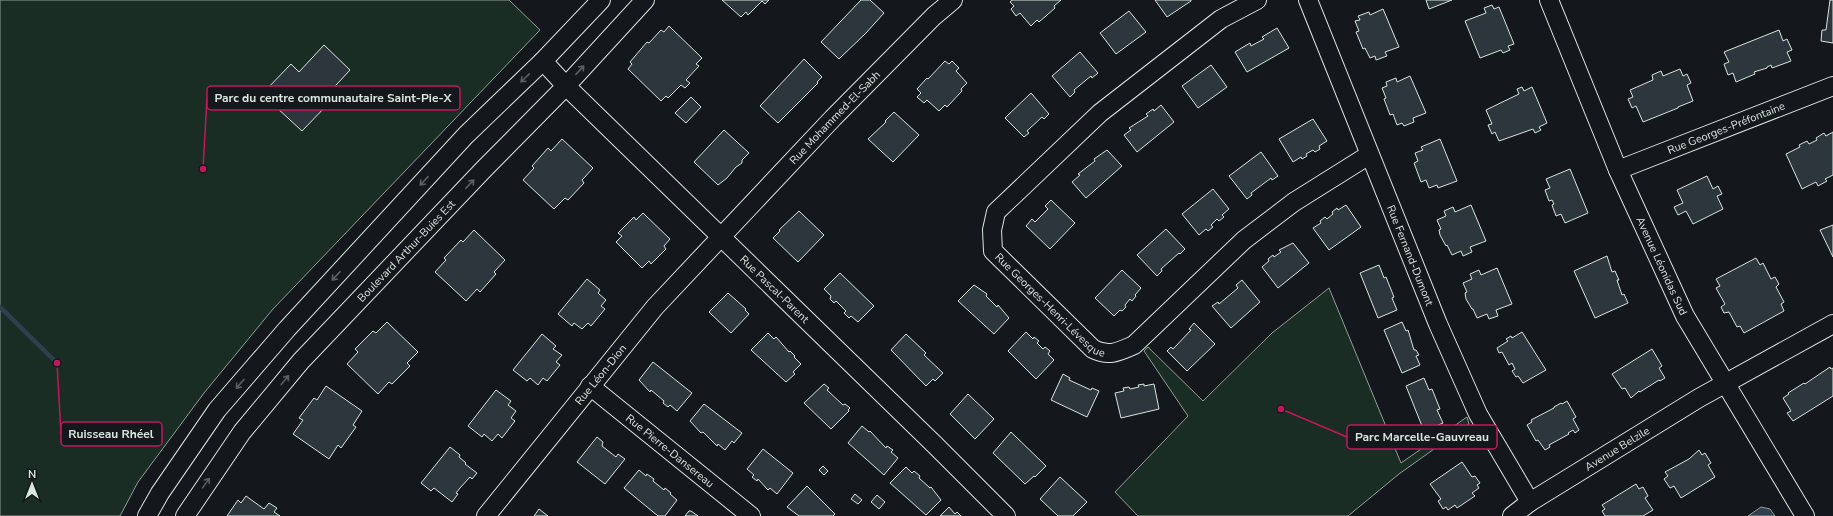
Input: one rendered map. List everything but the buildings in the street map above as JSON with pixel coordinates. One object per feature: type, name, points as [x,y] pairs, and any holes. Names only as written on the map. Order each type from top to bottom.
[{"type":"street","points":[[148,516],[160,493],[217,410],[287,329],[466,135],[543,61],[601,0]]},
{"type":"street","name":"Boulevard Arthur-Buies Est","points":[[185,516],[242,432],[301,361],[566,86],[645,0]]},
{"type":"street","name":"Rue Mohammed-El-Sabh","points":[[720,237],[843,107],[934,16],[953,0]]},
{"type":"street","name":"Rue Georges-Henri-Lévesque","points":[[1258,0],[1222,19],[1100,113],[1065,146],[996,212],[992,230],[993,251],[1093,349],[1102,354],[1117,352],[1134,345],[1244,240],[1294,202],[1369,155]]},
{"type":"street","name":"Rue Fernand-Dumont","points":[[1308,0],[1438,324],[1478,414],[1530,502]]},
{"type":"street","name":"Avenue Léonidas Sud","points":[[1549,0],[1618,170],[1685,316],[1805,516]]},
{"type":"street","name":"Rue Pascal-Parent","points":[[543,61],[566,86],[1006,516]]},
{"type":"street","name":"Rue Georges-Préfontaine","points":[[1618,170],[1833,86]]},
{"type":"street","name":"Rue Léon-Dion","points":[[486,516],[655,307],[720,237]]},
{"type":"street","points":[[1725,384],[1833,324]]},
{"type":"street","name":"Avenue Belzile","points":[[1512,516],[1530,502],[1725,384]]},
{"type":"street","name":"Rue Pierre-Dansereau","points":[[590,386],[751,516]]},
{"type":"green space","points":[[0,0],[509,0],[540,30],[273,309],[204,393],[138,482],[120,516],[0,516]]},
{"type":"green space","points":[[1329,288],[1401,463],[1467,417],[1469,424],[1399,474],[1348,516],[1138,516],[1115,492],[1188,416],[1144,351],[1148,347],[1203,401],[1272,333]]},
{"type":"water","points":[[1761,507],[1770,509],[1775,516],[1748,516]]},
{"type":"waterway","points":[[0,307],[57,363]]},
{"type":"place","name":"Parc du centre communautaire Saint-Pie-X","points":[[203,169]]},
{"type":"place","name":"Ruisseau Rhéel","points":[[57,363]]},
{"type":"place","name":"Parc Marcelle-Gauvreau","points":[[1281,409]]}]
